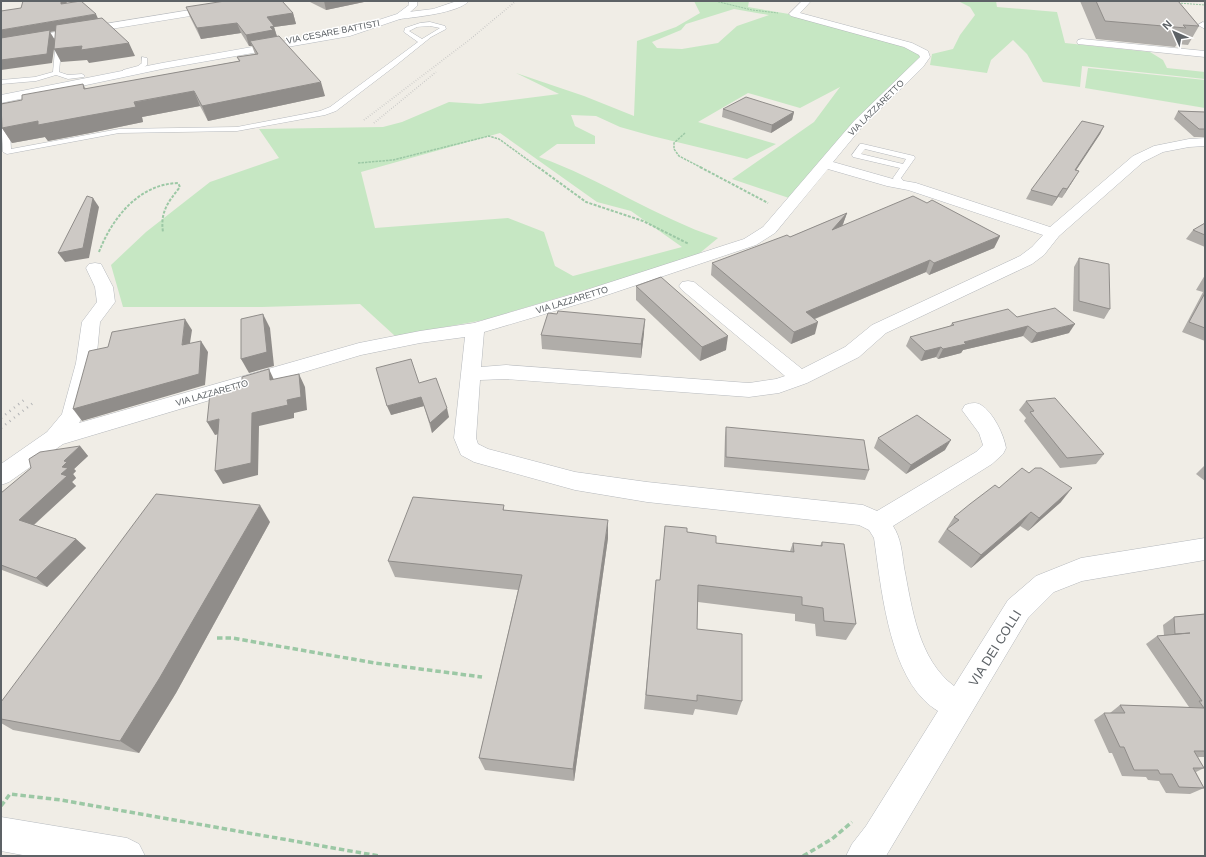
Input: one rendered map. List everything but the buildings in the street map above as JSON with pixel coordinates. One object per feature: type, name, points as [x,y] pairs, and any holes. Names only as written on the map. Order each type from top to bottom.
[{"type":"street","points":[[1,44],[190,11],[263,1]]},
{"type":"street","points":[[388,21],[400,16],[413,6],[413,1]]},
{"type":"street","points":[[400,16],[434,13],[465,1]]},
{"type":"street","points":[[794,14],[807,1]]},
{"type":"street","name":"VIA LAZZARETTO","points":[[1,476],[55,438],[359,349],[420,337],[475,329],[586,296],[750,242],[769,230],[858,124],[919,65],[925,57],[924,53],[908,45],[794,14]]},
{"type":"street","name":"VIA CESARE BATTISTI","points":[[84,79],[145,61],[343,32],[388,21]]},
{"type":"street","name":"VIA CESARE BATTISTI","points":[[3,89],[84,79],[336,36],[388,21]]},
{"type":"street","points":[[1082,42],[1205,54]]},
{"type":"street","points":[[470,374],[506,372],[525,373],[750,390],[779,386],[800,378],[852,352],[879,329],[1026,260],[1038,251],[1053,233],[1138,159],[1159,149],[1189,143],[1205,142]]},
{"type":"street","points":[[825,164],[892,183],[902,184],[1053,233]]},
{"type":"street","points":[[55,438],[72,416],[86,362],[91,322],[106,302],[104,287],[95,268]]},
{"type":"street","points":[[688,286],[800,378]]},
{"type":"street","points":[[475,329],[465,438],[469,449],[482,456],[574,481],[647,492],[863,515],[878,524],[886,536],[903,628],[917,666],[933,688],[958,707]]},
{"type":"street","points":[[878,524],[984,458],[995,448],[994,437],[984,422],[973,410]]},
{"type":"street","name":"VIA DEI COLLI","points":[[864,856],[878,838],[1018,609],[1045,584],[1081,570],[1205,549]]},
{"type":"street","points":[[1,834],[127,856]]},
{"type":"lane","points":[[56,73],[59,35]]},
{"type":"lane","points":[[3,118],[4,152],[119,131],[237,129],[322,113],[333,109],[423,42]]},
{"type":"lane","points":[[3,89],[56,73],[68,77],[84,79]]},
{"type":"lane","points":[[902,184],[897,178],[905,167],[911,158],[863,146],[856,155],[905,167]]},
{"type":"path","points":[[715,1],[752,10],[794,14]]},
{"type":"path","points":[[1175,2],[1205,6]]},
{"type":"path","points":[[685,133],[674,143],[672,148],[679,156],[784,212]]},
{"type":"path","points":[[358,163],[393,160],[481,137],[494,137],[586,202],[644,221],[670,233],[710,255]]},
{"type":"path","points":[[95,268],[101,244],[125,208],[136,198],[154,188],[172,182],[178,183],[180,187],[164,207],[160,220],[163,232]]},
{"type":"path","points":[[217,638],[232,638],[375,663],[482,677]]},
{"type":"path","points":[[1,806],[10,794],[61,800],[379,856]]},
{"type":"path","points":[[803,856],[832,839],[857,818]]},
{"type":"green space","points":[[694,1],[749,1],[748,7],[789,14],[916,51],[920,56],[919,65],[789,198],[732,179],[814,122],[840,87],[800,108],[748,93],[698,122],[776,144],[747,159],[620,127],[596,116],[571,115],[575,126],[595,136],[595,144],[557,144],[539,157],[584,176],[672,220],[718,238],[695,257],[484,320],[395,336],[360,304],[262,307],[123,307],[111,265],[146,232],[210,182],[279,158],[259,129],[383,127],[402,122],[449,102],[480,104],[559,94],[516,73],[584,96],[634,116],[637,41],[676,27],[700,13]],"holes":[[[734,9],[769,15],[737,26],[718,43],[682,49],[657,48],[652,42],[681,30],[686,24]],[[500,133],[597,202],[631,211],[682,247],[573,276],[555,266],[544,232],[508,218],[375,228],[361,172]]]},
{"type":"green space","points":[[958,1],[996,1],[997,7],[1057,12],[1065,43],[1150,52],[1163,60],[1167,68],[1205,72],[1205,79],[1082,66],[1080,87],[1043,82],[1027,54],[1013,40],[991,60],[987,73],[930,65],[932,54],[953,49],[960,35],[975,15],[970,7]]},
{"type":"green space","points":[[1088,68],[1205,80],[1205,108],[1085,88]]},
{"type":"railway","points":[[364,120],[468,41],[516,1]]},
{"type":"railway","points":[[374,123],[436,72]]},
{"type":"railway","points":[[1,418],[24,400]]},
{"type":"railway","points":[[1,428],[33,403]]}]
